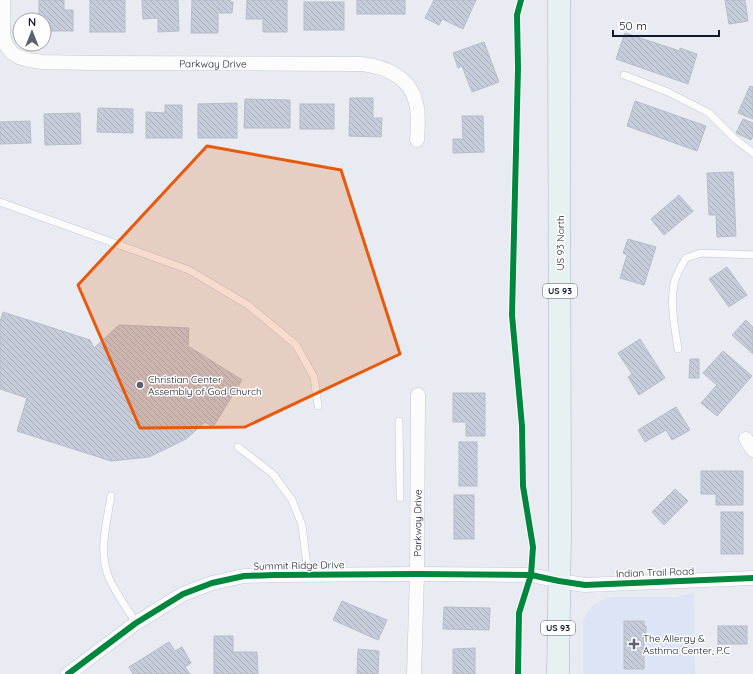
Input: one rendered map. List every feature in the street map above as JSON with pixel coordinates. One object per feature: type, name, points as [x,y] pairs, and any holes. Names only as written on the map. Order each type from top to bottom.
[{"type":"main road","name":"US 93 North","points":[[559,0],[559,581]]},
{"type":"main road","name":"US 93","points":[[558,674],[559,581]]},
{"type":"street","name":"Parkway Drive","points":[[3,0],[3,35],[6,45],[12,53],[29,60],[42,62],[93,63],[362,64],[385,68],[396,74],[412,91],[418,116],[417,140]]},
{"type":"street","name":"Parkway Drive","points":[[414,674],[417,574],[418,395]]},
{"type":"street","name":"Summit Ridge Drive","points":[[68,674],[136,623],[182,594],[212,582],[244,576],[308,574],[531,575],[559,581]]},
{"type":"street","name":"Indian Trail Road","points":[[559,581],[585,585],[753,578]]},
{"type":"lane","points":[[624,75],[668,92],[709,113],[735,140],[753,153]]},
{"type":"lane","points":[[0,202],[189,270],[248,306],[296,345],[314,377],[318,406]]},
{"type":"lane","points":[[678,349],[672,308],[674,284],[686,258],[701,253],[753,255]]},
{"type":"lane","points":[[399,420],[400,498]]},
{"type":"lane","points":[[238,447],[273,474],[292,500],[302,526],[308,574]]},
{"type":"lane","points":[[112,496],[104,542],[105,566],[109,578],[136,623]]},
{"type":"highlighted area","points":[[207,146],[341,170],[400,354],[245,427],[140,428],[78,285]]},
{"type":"shaded area","points":[[694,593],[695,674],[583,674],[583,621],[593,605],[612,597],[675,597]]},
{"type":"building","points":[[39,0],[64,0],[64,10],[73,10],[73,31],[52,31],[52,12],[39,12]]},
{"type":"building","points":[[90,0],[125,0],[125,32],[90,32]]},
{"type":"building","points":[[142,0],[178,0],[179,31],[158,32],[158,18],[143,19]]},
{"type":"building","points":[[192,0],[230,0],[230,2],[233,2],[232,13],[218,13],[218,33],[191,33]]},
{"type":"building","points":[[247,0],[287,0],[287,32],[263,32],[263,19],[246,19]]},
{"type":"building","points":[[357,0],[405,0],[405,14],[357,14]]},
{"type":"building","points":[[434,0],[476,0],[463,29],[442,19],[439,25],[425,18]]},
{"type":"building","points":[[725,0],[745,0],[748,21],[729,24]]},
{"type":"building","points":[[304,2],[344,2],[344,30],[304,30]]},
{"type":"building","points":[[625,33],[680,51],[680,48],[697,54],[688,84],[616,59]]},
{"type":"building","points":[[484,42],[499,82],[472,92],[462,66],[458,68],[453,53]]},
{"type":"building","points":[[750,86],[753,87],[753,119],[738,113]]},
{"type":"building","points":[[350,98],[373,98],[373,118],[382,118],[381,137],[349,136]]},
{"type":"building","points":[[245,99],[290,100],[290,128],[244,128]]},
{"type":"building","points":[[635,101],[706,126],[697,151],[627,126]]},
{"type":"building","points":[[237,103],[237,138],[198,138],[198,104]]},
{"type":"building","points":[[300,104],[334,104],[334,129],[300,129]]},
{"type":"building","points":[[165,105],[182,105],[182,138],[146,138],[146,112],[165,113]]},
{"type":"building","points":[[98,108],[133,109],[133,133],[97,132]]},
{"type":"building","points":[[80,113],[81,144],[45,145],[44,114]]},
{"type":"building","points":[[462,116],[483,116],[484,152],[453,153],[453,139],[463,139]]},
{"type":"building","points":[[743,119],[753,123],[753,136],[751,140],[736,133]]},
{"type":"building","points":[[30,121],[31,143],[0,144],[0,122]]},
{"type":"building","points":[[733,172],[736,236],[717,237],[716,215],[709,215],[707,173]]},
{"type":"building","points":[[679,195],[693,211],[664,235],[651,219]]},
{"type":"building","points":[[628,239],[656,247],[644,285],[620,278],[627,255],[623,253]]},
{"type":"building","points":[[727,267],[747,295],[729,307],[709,279]]},
{"type":"building","points":[[3,312],[90,340],[94,348],[119,325],[189,328],[188,346],[242,380],[213,427],[205,422],[186,439],[149,457],[111,461],[17,431],[27,398],[0,389],[0,322]]},
{"type":"building","points":[[746,320],[753,327],[753,354],[732,335]]},
{"type":"building","points":[[640,339],[665,378],[639,395],[628,377],[632,374],[618,353]]},
{"type":"building","points":[[723,351],[752,376],[717,416],[701,403],[717,385],[703,373]]},
{"type":"building","points":[[690,359],[699,359],[699,378],[689,378]]},
{"type":"building","points":[[453,393],[485,393],[485,436],[466,436],[466,422],[453,422]]},
{"type":"building","points":[[676,407],[690,430],[672,440],[666,430],[645,442],[638,430]]},
{"type":"building","points":[[459,442],[477,442],[477,486],[459,486]]},
{"type":"building","points":[[701,471],[743,471],[743,505],[716,505],[716,494],[701,494]]},
{"type":"building","points":[[675,489],[688,501],[664,525],[652,512]]},
{"type":"building","points":[[454,495],[474,495],[474,539],[454,539]]},
{"type":"building","points":[[721,512],[743,512],[743,554],[721,554]]},
{"type":"building","points":[[342,601],[387,620],[378,640],[333,620]]},
{"type":"building","points":[[444,607],[490,608],[489,630],[443,629]]},
{"type":"building","points":[[624,621],[644,621],[644,626],[646,626],[646,637],[644,637],[644,669],[624,669]]},
{"type":"building","points":[[718,626],[747,626],[747,644],[718,644]]},
{"type":"building","points":[[214,636],[233,636],[233,652],[257,652],[258,674],[214,674]]},
{"type":"building","points":[[169,642],[175,651],[182,647],[191,663],[185,667],[190,674],[133,674],[129,667]]},
{"type":"building","points":[[475,648],[475,674],[453,674],[453,649]]},
{"type":"building","points":[[358,649],[379,651],[378,674],[357,674]]},
{"type":"cycle path","points":[[518,674],[519,613],[531,575],[533,547],[523,486],[522,426],[512,315],[518,68],[517,15],[521,0]]},
{"type":"cycle path","points":[[68,674],[136,623],[183,594],[212,583],[244,576],[417,574],[531,575],[585,585],[753,578]]},
{"type":"place","name":"Christian Center Assembly of God Church","points":[[140,385]]},
{"type":"place","name":"The Allergy & Asthma Center, P.C","points":[[634,644]]}]
